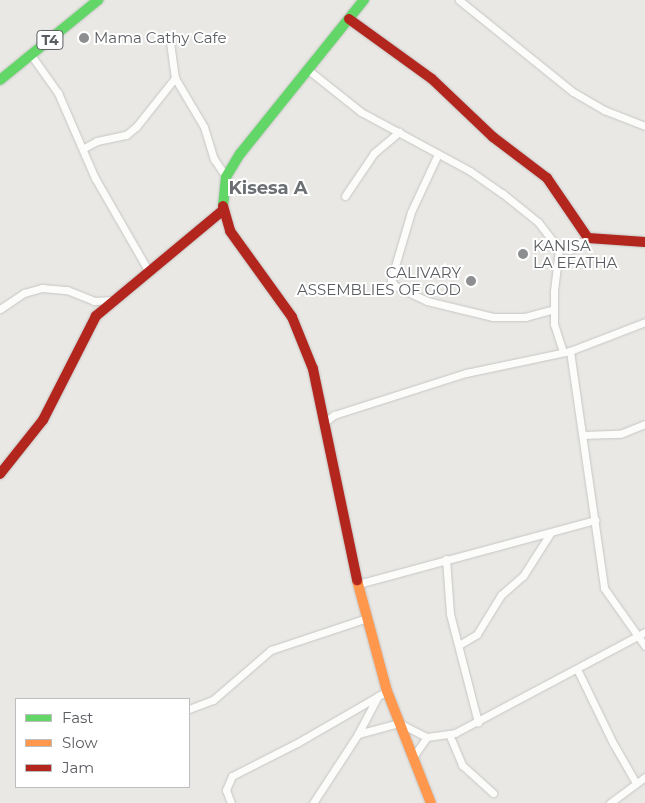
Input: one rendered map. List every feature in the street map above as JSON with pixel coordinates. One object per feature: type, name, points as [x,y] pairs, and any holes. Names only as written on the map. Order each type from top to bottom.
[{"type":"main road","name":"T4","points":[[0,80],[98,0]]},
{"type":"main road","points":[[364,0],[260,128],[226,177],[222,211],[230,231],[246,256],[292,318],[313,369],[383,693],[399,723],[412,760],[431,803]]},
{"type":"main road","points":[[349,20],[432,79],[493,137],[548,178],[588,238],[645,242]]},
{"type":"main road","points":[[0,474],[24,448],[43,420],[96,316],[222,211]]},
{"type":"street","points":[[459,0],[573,92],[604,110],[645,126]]},
{"type":"street","points":[[169,35],[175,78],[204,127],[214,159],[226,177]]},
{"type":"street","points":[[31,55],[58,94],[96,178],[149,272]]},
{"type":"street","points":[[307,69],[340,98],[502,193],[538,222],[559,249],[554,324],[566,351],[583,435],[604,588],[645,646]]},
{"type":"street","points":[[84,148],[96,141],[126,135],[136,127],[175,78]]},
{"type":"street","points":[[385,126],[387,140]]},
{"type":"street","points":[[345,196],[387,140],[399,132]]},
{"type":"street","points":[[438,154],[411,212],[391,280],[394,286],[427,301],[493,318],[525,317],[554,308]]},
{"type":"street","points":[[559,249],[570,250],[588,238]]},
{"type":"street","points":[[0,309],[24,293],[42,288],[67,290],[103,302],[115,300]]},
{"type":"street","points":[[324,423],[334,415],[466,373],[566,351],[645,322]]},
{"type":"street","points":[[583,435],[620,434],[645,424]]},
{"type":"street","points":[[358,584],[596,520]]},
{"type":"street","points":[[460,645],[477,634],[501,595],[523,576],[551,531]]},
{"type":"street","points":[[446,559],[450,614],[460,645],[478,722]]},
{"type":"street","points":[[190,709],[213,700],[271,650],[366,618]]},
{"type":"street","points":[[358,734],[399,723],[428,737],[449,734],[478,722],[645,632]]},
{"type":"street","points":[[578,669],[613,743],[636,783]]},
{"type":"street","points":[[312,803],[383,693]]},
{"type":"street","points":[[231,803],[226,790],[232,776],[297,743],[383,693]]},
{"type":"street","points":[[449,734],[462,765],[493,793]]},
{"type":"street","points":[[412,760],[428,737]]},
{"type":"street","points":[[610,803],[645,776]]},
{"type":"traffic: fast","points":[[0,80],[98,0]]},
{"type":"traffic: fast","points":[[223,206],[226,177],[240,154],[364,0]]},
{"type":"traffic: slow","points":[[357,580],[387,691],[431,803]]},
{"type":"traffic: jam","points":[[349,19],[432,79],[493,137],[547,178],[588,238],[645,242]]},
{"type":"traffic: jam","points":[[223,206],[230,231],[292,317],[313,369],[357,580]]},
{"type":"traffic: jam","points":[[0,474],[43,420],[96,316],[222,211]]},
{"type":"place","name":"Mama Cathy Cafe","points":[[84,38]]},
{"type":"place","name":"KANISA LA EFATHA","points":[[523,254]]},
{"type":"place","name":"CALIVARY ASSEMBLIES OF GOD","points":[[471,281]]},
{"type":"district","name":"Kisesa A","points":[[268,188]]}]
